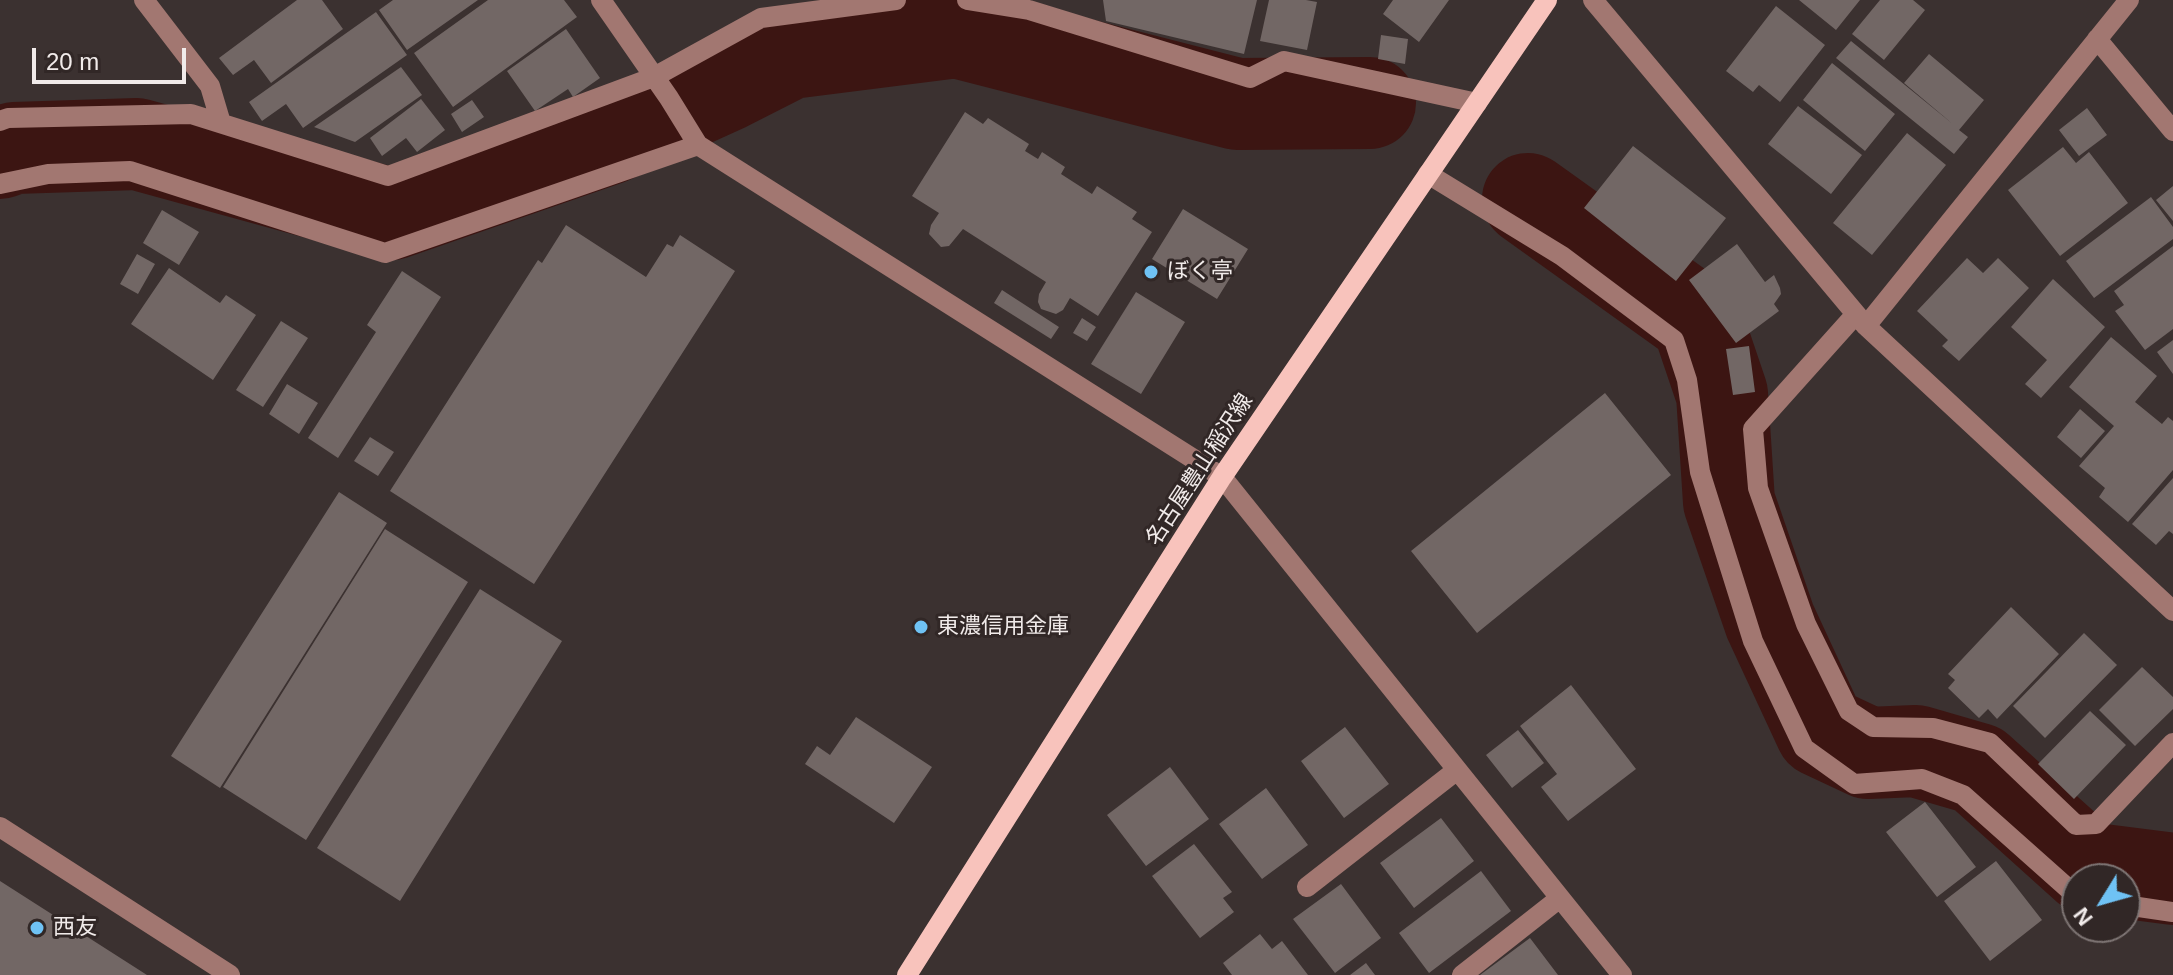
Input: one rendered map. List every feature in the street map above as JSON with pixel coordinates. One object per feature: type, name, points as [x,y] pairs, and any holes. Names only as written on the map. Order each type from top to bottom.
[{"type":"main road","name":"名古屋豊山稲沢線","points":[[907,975],[1222,477],[1547,0]]},
{"type":"street","points":[[144,0],[210,86],[221,123]]},
{"type":"street","points":[[601,0],[698,145],[1222,477],[1622,975]]},
{"type":"street","points":[[0,121],[8,118],[191,114],[388,176],[654,77],[761,18],[896,0]]},
{"type":"street","points":[[967,0],[1035,5],[1250,78],[1284,61],[1477,103]]},
{"type":"street","points":[[1593,0],[1861,320],[2173,611]]},
{"type":"street","points":[[2129,0],[1861,320],[1753,429],[1758,488],[1806,624],[1849,711],[1873,727],[1933,728],[1990,743],[2076,825],[2096,824],[2173,743]]},
{"type":"street","points":[[2097,39],[2173,131]]},
{"type":"street","points":[[0,184],[48,174],[130,171],[385,253],[698,145]]},
{"type":"street","points":[[1428,174],[1562,256],[1674,340],[1687,380],[1700,472],[1753,641],[1804,748],[1854,784],[1922,779],[1963,795],[2061,882]]},
{"type":"street","points":[[1307,887],[1457,770]]},
{"type":"street","points":[[0,827],[230,975]]},
{"type":"street","points":[[1462,975],[1560,898]]},
{"type":"street","points":[[2141,907],[2173,912]]},
{"type":"building","points":[[297,0],[322,0],[343,29],[271,83],[254,60],[233,75],[219,58]]},
{"type":"building","points":[[393,0],[478,0],[407,50],[379,10]]},
{"type":"building","points":[[488,0],[564,0],[577,17],[453,107],[414,53]]},
{"type":"building","points":[[1103,0],[1257,0],[1244,54],[1106,21]]},
{"type":"building","points":[[1269,0],[1317,2],[1307,50],[1260,41]]},
{"type":"building","points":[[1393,0],[1449,0],[1419,42],[1383,14]]},
{"type":"building","points":[[1799,0],[1860,0],[1836,30]]},
{"type":"building","points":[[1880,0],[1913,0],[1925,10],[1884,60],[1852,34]]},
{"type":"building","points":[[1776,6],[1825,45],[1780,102],[1759,85],[1753,92],[1726,71]]},
{"type":"building","points":[[376,12],[407,55],[303,128],[286,104],[262,121],[249,102]]},
{"type":"building","points":[[566,29],[600,78],[573,97],[568,89],[535,111],[507,71]]},
{"type":"building","points":[[1381,35],[1408,39],[1405,64],[1378,59]]},
{"type":"building","points":[[1851,41],[1954,125],[1904,83],[1929,54],[1984,100],[1959,130],[1968,137],[1954,154],[1836,58]]},
{"type":"building","points":[[1832,63],[1895,114],[1865,151],[1803,100]]},
{"type":"building","points":[[401,67],[422,95],[355,142],[314,127]]},
{"type":"building","points":[[421,99],[445,130],[417,152],[406,138],[382,156],[370,138]]},
{"type":"building","points":[[472,100],[484,117],[462,132],[451,114]]},
{"type":"building","points":[[1798,106],[1862,155],[1831,194],[1768,144]]},
{"type":"building","points":[[2087,108],[2107,135],[2079,156],[2059,130]]},
{"type":"building","points":[[965,112],[983,124],[988,118],[1029,144],[1025,151],[1038,159],[1042,152],[1065,167],[1061,174],[1092,194],[1097,186],[1137,212],[1132,219],[1152,232],[1098,316],[1070,298],[1063,310],[1056,314],[1041,309],[1039,294],[1046,282],[963,229],[949,246],[941,247],[929,234],[939,213],[912,196]]},
{"type":"building","points":[[1907,133],[1946,165],[1872,255],[1833,223]]},
{"type":"building","points":[[1633,146],[1726,218],[1676,281],[1584,208]]},
{"type":"building","points":[[2063,147],[2076,163],[2089,152],[2128,203],[2060,256],[2008,190]]},
{"type":"building","points":[[2173,186],[2173,221],[2156,200]]},
{"type":"building","points":[[2151,197],[2173,227],[2173,239],[2094,298],[2066,261]]},
{"type":"building","points":[[1183,209],[1248,249],[1217,299],[1152,259]]},
{"type":"building","points":[[162,210],[199,232],[179,265],[143,243]]},
{"type":"building","points":[[566,225],[646,277],[667,244],[673,247],[680,235],[735,271],[534,584],[390,491],[538,260],[542,263]]},
{"type":"building","points":[[1737,244],[1765,282],[1774,275],[1781,294],[1774,304],[1779,311],[1736,343],[1689,280]]},
{"type":"building","points":[[2173,246],[2173,329],[2145,350],[2115,311],[2124,305],[2114,291]]},
{"type":"building","points":[[137,254],[155,264],[138,294],[120,284]]},
{"type":"building","points":[[1967,258],[1983,273],[1998,258],[2029,288],[1959,361],[1942,346],[1948,340],[1917,311]]},
{"type":"building","points":[[169,268],[220,303],[226,295],[256,315],[213,380],[131,324]]},
{"type":"building","points":[[402,271],[441,297],[338,458],[308,438],[376,332],[367,325]]},
{"type":"building","points":[[2053,279],[2105,327],[2041,398],[2025,384],[2047,360],[2011,327]]},
{"type":"building","points":[[1002,290],[1059,327],[1051,339],[994,303]]},
{"type":"building","points":[[1136,292],[1185,322],[1141,394],[1091,364]]},
{"type":"building","points":[[1082,318],[1096,327],[1087,341],[1073,333]]},
{"type":"building","points":[[281,321],[308,338],[263,407],[236,390]]},
{"type":"building","points":[[2111,337],[2157,376],[2135,402],[2162,424],[2168,417],[2173,421],[2173,470],[2128,522],[2099,497],[2105,488],[2079,466],[2114,426],[2069,387]]},
{"type":"building","points":[[2173,340],[2173,374],[2157,352]]},
{"type":"building","points":[[1749,346],[1755,392],[1733,395],[1726,349]]},
{"type":"building","points":[[287,384],[318,403],[299,434],[269,414]]},
{"type":"building","points":[[1605,393],[1671,475],[1477,633],[1411,551]]},
{"type":"building","points":[[2080,409],[2105,431],[2081,458],[2057,437]]},
{"type":"building","points":[[370,437],[394,452],[378,476],[354,461]]},
{"type":"building","points":[[2173,478],[2173,534],[2169,531],[2156,545],[2132,524]]},
{"type":"building","points":[[339,492],[387,523],[220,788],[171,756]]},
{"type":"building","points":[[385,529],[468,582],[306,840],[223,787]]},
{"type":"building","points":[[480,589],[562,641],[400,901],[317,848]]},
{"type":"building","points":[[2011,607],[2059,654],[1997,719],[1988,709],[1979,718],[1948,688],[1955,680],[1948,674]]},
{"type":"building","points":[[2084,633],[2117,665],[2045,738],[2013,706]]},
{"type":"building","points":[[2142,667],[2173,697],[2173,709],[2135,746],[2099,710]]},
{"type":"building","points":[[1571,685],[1636,769],[1568,821],[1541,787],[1557,774],[1520,726]]},
{"type":"building","points":[[2090,711],[2126,745],[2074,799],[2038,764]]},
{"type":"building","points":[[856,717],[932,767],[894,823],[805,764],[817,746],[830,755]]},
{"type":"building","points":[[1345,727],[1389,784],[1344,818],[1301,761]]},
{"type":"building","points":[[1518,730],[1544,763],[1512,788],[1486,755]]},
{"type":"building","points":[[1170,767],[1209,819],[1146,866],[1107,815]]},
{"type":"building","points":[[1266,788],[1308,845],[1262,879],[1219,824]]},
{"type":"building","points":[[1925,802],[1976,867],[1937,897],[1886,832]]},
{"type":"building","points":[[1441,818],[1474,861],[1414,908],[1380,863]]},
{"type":"building","points":[[1194,844],[1232,892],[1223,898],[1234,912],[1200,938],[1152,876]]},
{"type":"building","points":[[1996,861],[2042,920],[1990,961],[1944,901]]},
{"type":"building","points":[[1481,871],[1511,911],[1429,973],[1399,933]]},
{"type":"building","name":"西友","points":[[0,881],[147,975],[0,975]]},
{"type":"building","points":[[1341,884],[1381,938],[1335,973],[1293,919]]},
{"type":"building","points":[[1260,934],[1272,949],[1282,941],[1308,975],[1232,975],[1223,963]]},
{"type":"building","points":[[1530,938],[1558,975],[1480,975]]},
{"type":"building","points":[[1366,963],[1375,975],[1350,975]]},
{"type":"waterway","points":[[0,153],[14,148],[137,144],[392,214],[608,139],[790,53],[956,32],[1237,104],[1370,103]]},
{"type":"waterway","points":[[1528,199],[1697,320],[1722,394],[1729,502],[1770,621],[1821,731],[1868,753],[1916,751],[1978,769],[2088,868],[2173,879]]},
{"type":"place","name":"ぼく亭","points":[[1151,272]]},
{"type":"place","name":"東濃信用金庫","points":[[921,627]]},
{"type":"place","name":"西友","points":[[37,928]]}]
